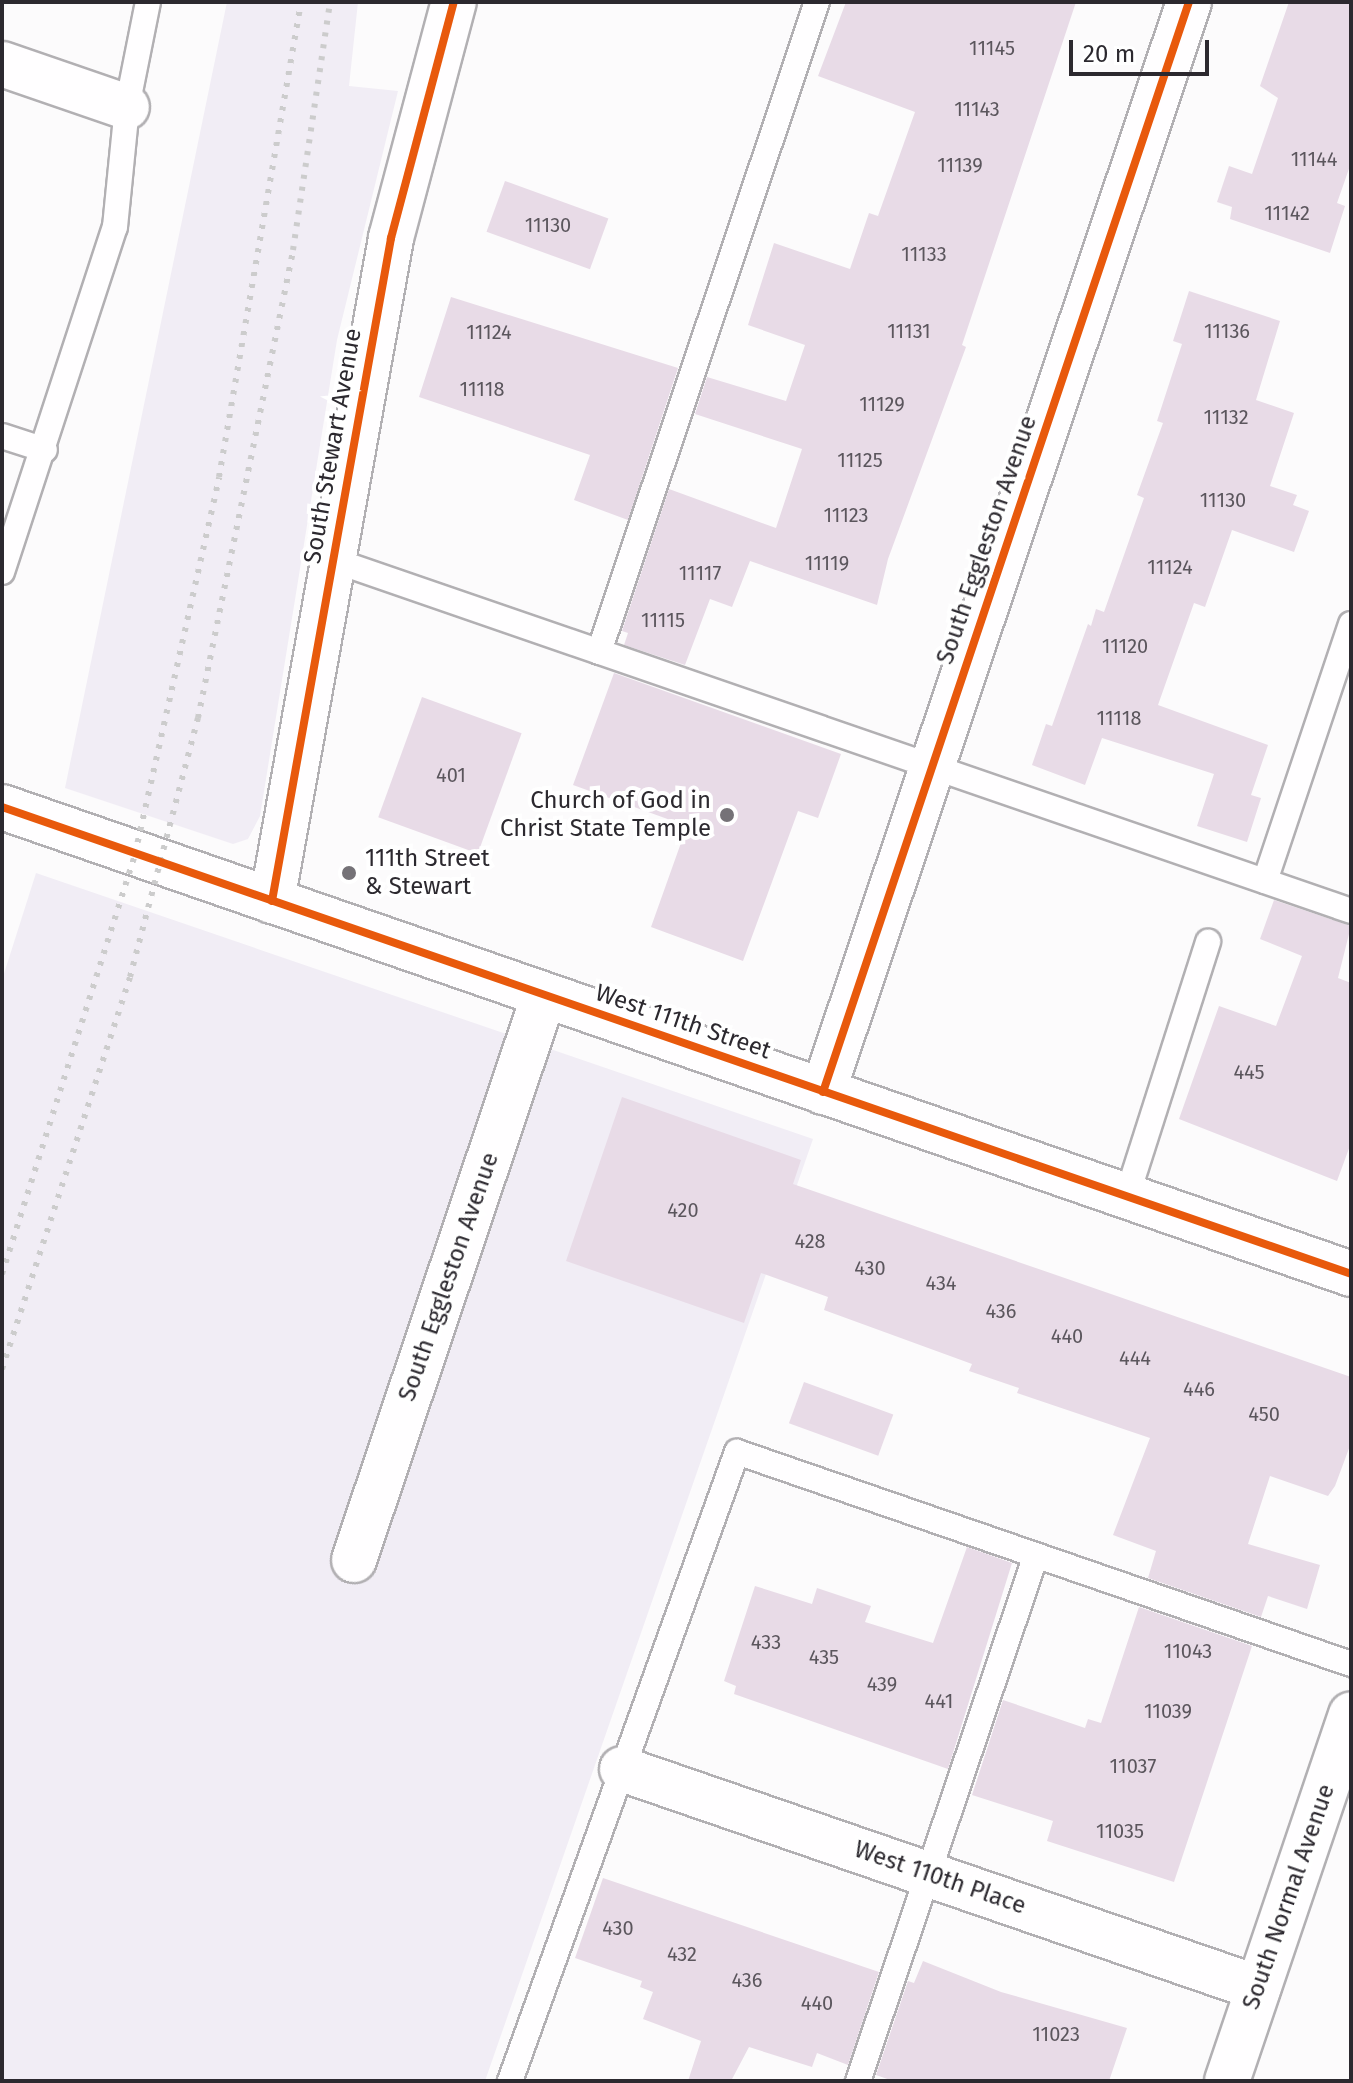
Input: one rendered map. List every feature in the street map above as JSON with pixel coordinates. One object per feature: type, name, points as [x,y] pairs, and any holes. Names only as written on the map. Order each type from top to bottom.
[{"type":"street","name":"South Stewart Avenue","points":[[272,901],[391,238],[454,2]]},
{"type":"street","name":"South Eggleston Avenue","points":[[823,1092],[1189,2]]},
{"type":"street","points":[[2,64],[127,107]]},
{"type":"street","name":"West 111th Street","points":[[2,807],[1351,1274]]},
{"type":"street","name":"South Eggleston Avenue","points":[[354,1560],[544,995]]},
{"type":"street","name":"South Normal Avenue","points":[[1227,2081],[1351,1714]]},
{"type":"street","name":"West 110th Place","points":[[622,1769],[1258,1988]]},
{"type":"lane","points":[[2,572],[45,450],[115,227],[127,107],[148,2]]},
{"type":"lane","points":[[599,652],[817,2]]},
{"type":"lane","points":[[2,436],[45,450]]},
{"type":"lane","points":[[333,560],[1351,911]]},
{"type":"lane","points":[[1265,881],[1351,624]]},
{"type":"lane","points":[[1127,1196],[1208,942]]},
{"type":"lane","points":[[510,2081],[737,1452],[1351,1664]]},
{"type":"lane","points":[[858,2081],[1036,1555]]},
{"type":"shaded area","points":[[227,2],[358,2],[349,86],[398,91],[337,340],[260,816],[248,839],[233,844],[65,788]]},
{"type":"shaded area","points":[[36,873],[813,1139],[485,2081],[2,2081],[2,980]]},
{"type":"building","points":[[846,2],[1076,2],[962,345],[966,347],[888,559],[877,605],[750,561],[732,607],[710,599],[685,665],[624,645],[628,633],[622,631],[669,489],[776,528],[802,449],[695,414],[707,377],[786,401],[805,345],[748,325],[774,243],[850,269],[869,213],[878,216],[915,112],[818,76]]},
{"type":"building","points":[[1289,2],[1351,2],[1351,163],[1337,203],[1345,206],[1330,253],[1230,219],[1232,207],[1217,202],[1229,166],[1252,174],[1278,98],[1260,86]]},
{"type":"building","points":[[505,181],[608,219],[590,269],[487,232]]},
{"type":"building","points":[[1189,291],[1280,321],[1256,400],[1294,413],[1270,486],[1297,495],[1293,505],[1309,511],[1294,552],[1232,530],[1205,607],[1194,603],[1158,705],[1268,745],[1251,795],[1261,798],[1247,842],[1197,826],[1214,774],[1102,738],[1085,785],[1032,765],[1046,724],[1052,726],[1088,624],[1091,626],[1096,609],[1104,612],[1144,498],[1137,495],[1163,423],[1157,421],[1182,344],[1173,341]]},
{"type":"building","points":[[451,297],[678,368],[628,520],[574,500],[590,455],[419,397]]},
{"type":"building","name":"Church of God in Christ State Temple","points":[[614,673],[841,754],[818,818],[798,811],[743,961],[651,927],[687,826],[573,785]]},
{"type":"building","points":[[422,697],[522,733],[478,854],[378,817]]},
{"type":"building","points":[[1274,900],[1351,926],[1338,978],[1351,983],[1351,1143],[1337,1181],[1179,1119],[1219,1006],[1276,1026],[1302,956],[1260,939]]},
{"type":"building","points":[[622,1097],[801,1160],[793,1184],[1351,1377],[1351,1443],[1335,1486],[1328,1496],[1270,1476],[1248,1544],[1320,1565],[1307,1609],[1268,1596],[1261,1617],[1148,1578],[1156,1551],[1113,1535],[1150,1438],[1017,1393],[1019,1388],[969,1371],[972,1364],[824,1310],[828,1297],[761,1273],[744,1323],[566,1261]]},
{"type":"building","points":[[804,1382],[893,1414],[878,1456],[789,1423]]},
{"type":"building","points":[[967,1547],[1012,1563],[948,1769],[734,1694],[736,1686],[724,1681],[755,1586],[812,1604],[817,1588],[871,1606],[865,1622],[933,1643]]},
{"type":"building","points":[[1139,1607],[1252,1646],[1174,1882],[1047,1841],[1053,1821],[972,1795],[1003,1700],[1085,1728],[1088,1719],[1101,1723]]},
{"type":"building","points":[[603,1878],[879,1972],[848,2065],[817,2053],[812,2067],[749,2047],[731,2081],[688,2081],[701,2041],[643,2019],[653,1992],[640,1987],[642,1981],[575,1958]]},
{"type":"building","points":[[923,1961],[1001,1992],[1127,2028],[1109,2081],[893,2081],[876,2075],[908,1981],[914,1983]]},
{"type":"railway","points":[[2,1274],[135,854],[219,477],[301,2]]},
{"type":"railway","points":[[2,1369],[130,977],[198,718],[293,250],[330,2]]},
{"type":"cycle path","points":[[272,901],[391,238],[454,2]]},
{"type":"cycle path","points":[[823,1092],[1189,2]]},
{"type":"cycle path","points":[[2,807],[1351,1274]]},
{"type":"place","name":"Church of God in Christ State Temple","points":[[727,815]]},
{"type":"place","name":"111th Street & Stewart","points":[[349,873]]}]
